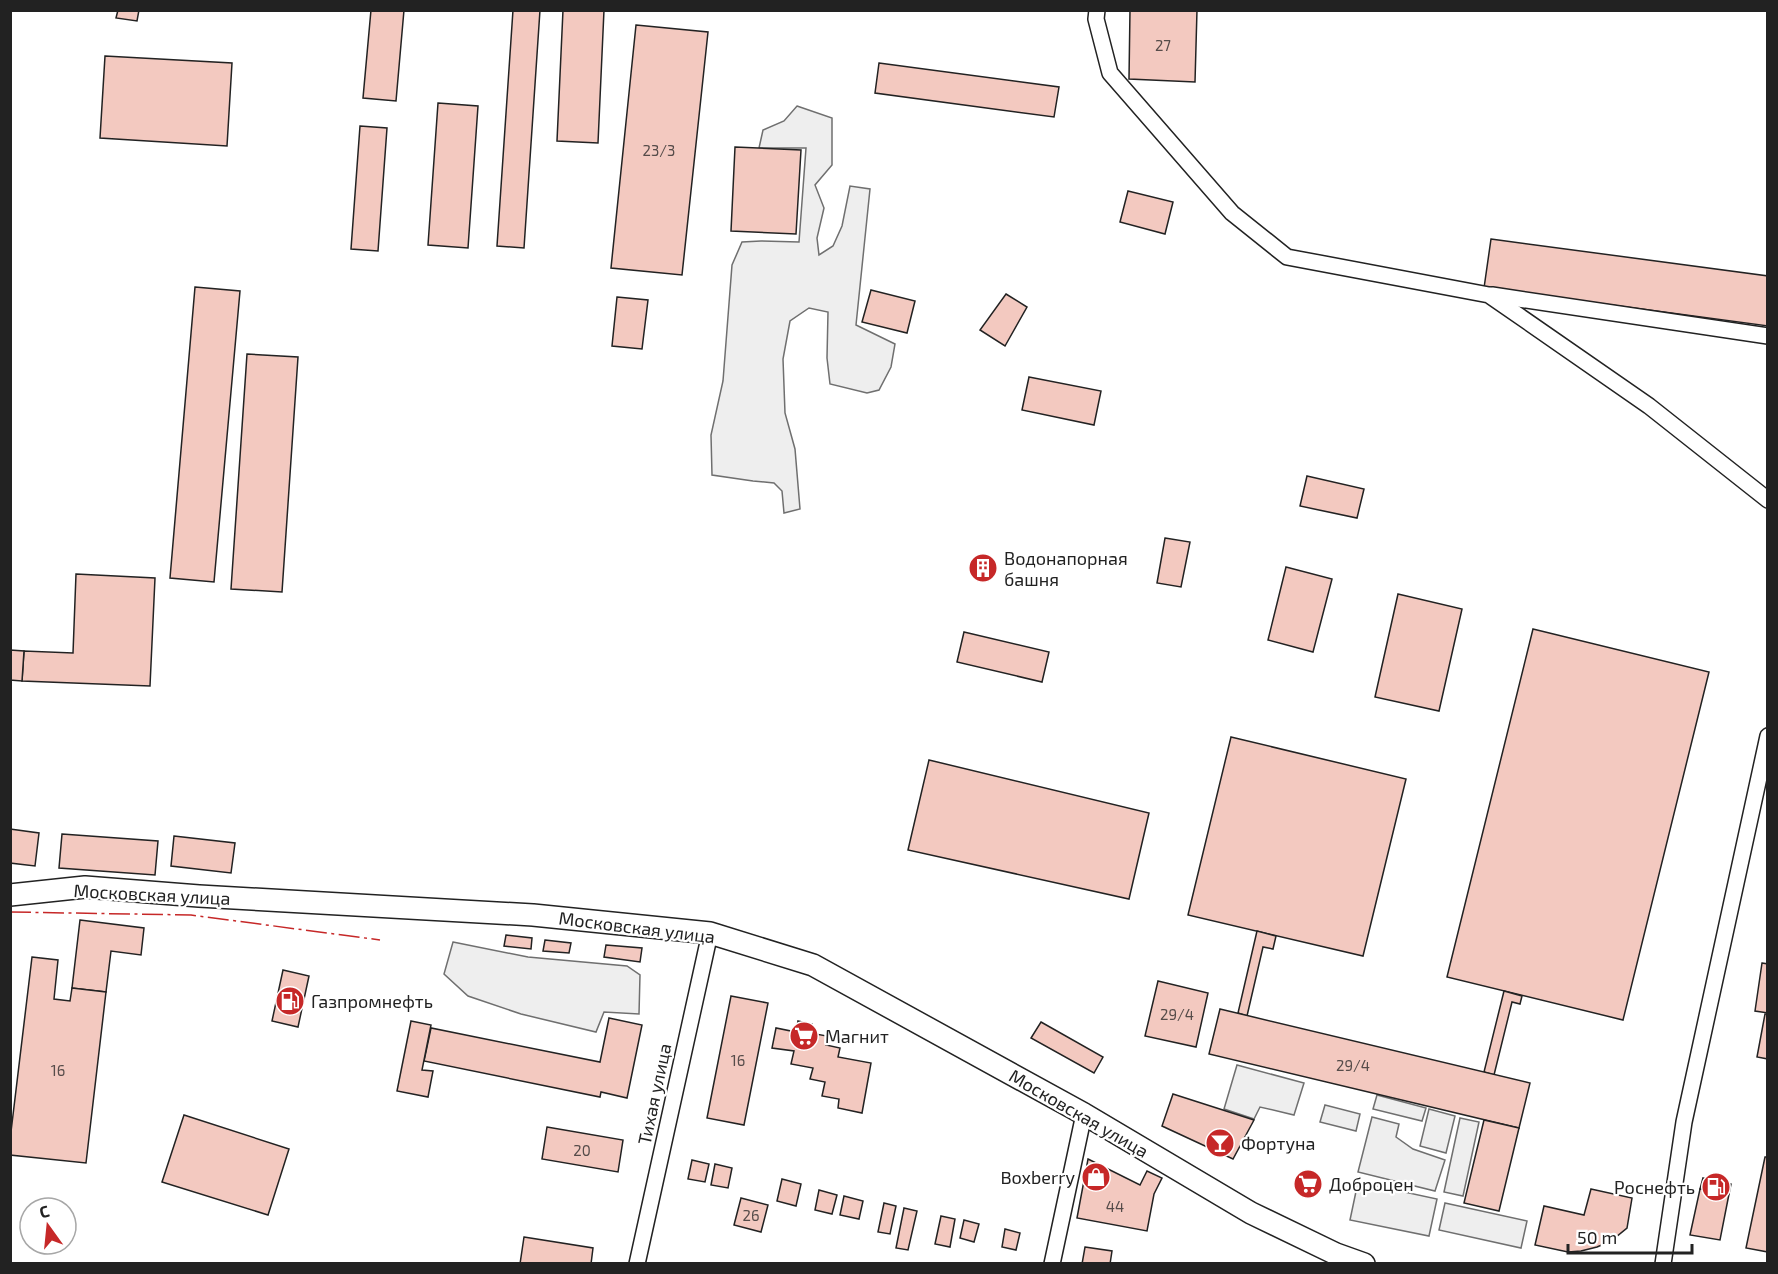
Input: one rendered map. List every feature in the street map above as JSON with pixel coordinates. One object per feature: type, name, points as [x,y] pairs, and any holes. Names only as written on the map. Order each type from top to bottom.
[{"type":"street","points":[[1096,10],[1096,19],[1110,73],[1232,213],[1287,257],[1489,295],[1767,336]]},
{"type":"street","points":[[1489,295],[1649,406],[1767,500]]},
{"type":"street","points":[[1663,1263],[1684,1122],[1767,736]]},
{"type":"street","name":"Московская улица","points":[[10,895],[85,887],[199,896],[534,915],[710,933],[813,965],[1084,1114],[1251,1213],[1336,1254],[1364,1263]]},
{"type":"street","name":"Тихая улица","points":[[637,1263],[710,933]]},
{"type":"street","points":[[1052,1263],[1084,1114]]},
{"type":"shaded area","points":[[797,106],[832,118],[832,165],[815,185],[824,208],[817,238],[819,255],[833,246],[842,226],[850,186],[870,189],[856,325],[895,344],[891,367],[879,390],[867,393],[830,384],[827,358],[828,312],[809,308],[790,321],[783,359],[785,413],[795,449],[800,509],[784,513],[782,491],[774,483],[712,475],[711,435],[723,381],[732,265],[742,242],[799,242],[806,148],[759,148],[763,130],[784,121]]},
{"type":"shaded area","points":[[453,942],[528,957],[627,966],[640,975],[639,1014],[604,1012],[596,1032],[521,1014],[468,996],[444,974]]},
{"type":"shaded area","points":[[1237,1065],[1304,1083],[1294,1115],[1260,1107],[1254,1119],[1224,1109]]},
{"type":"shaded area","points":[[1377,1095],[1426,1108],[1422,1121],[1373,1109]]},
{"type":"shaded area","points":[[1325,1105],[1360,1114],[1356,1131],[1320,1122]]},
{"type":"shaded area","points":[[1429,1109],[1455,1116],[1446,1153],[1420,1146]]},
{"type":"shaded area","points":[[1372,1117],[1399,1124],[1396,1137],[1413,1149],[1445,1160],[1435,1191],[1358,1172]]},
{"type":"shaded area","points":[[1460,1118],[1479,1122],[1463,1196],[1444,1192]]},
{"type":"shaded area","points":[[1358,1182],[1437,1199],[1429,1236],[1350,1220]]},
{"type":"shaded area","points":[[1445,1203],[1527,1221],[1521,1248],[1439,1230]]},
{"type":"building","points":[[118,10],[139,10],[137,21],[116,18]]},
{"type":"building","points":[[371,10],[404,10],[396,101],[363,98]]},
{"type":"building","points":[[513,10],[540,10],[524,248],[497,246]]},
{"type":"building","points":[[563,10],[604,10],[598,143],[557,141]]},
{"type":"building","points":[[1130,10],[1197,10],[1195,82],[1129,79]]},
{"type":"building","points":[[636,25],[708,32],[682,275],[611,268]]},
{"type":"building","points":[[105,56],[232,63],[227,146],[100,138]]},
{"type":"building","points":[[879,63],[1059,87],[1054,117],[875,93]]},
{"type":"building","points":[[438,103],[478,106],[468,248],[428,245]]},
{"type":"building","points":[[360,126],[387,128],[378,251],[351,249]]},
{"type":"building","points":[[735,147],[801,150],[796,234],[731,231]]},
{"type":"building","points":[[1128,191],[1173,202],[1165,234],[1120,222]]},
{"type":"building","points":[[1491,239],[1768,276],[1768,326],[1484,288]]},
{"type":"building","points":[[195,287],[240,291],[214,582],[170,578]]},
{"type":"building","points":[[871,290],[915,301],[907,333],[862,322]]},
{"type":"building","points":[[1006,294],[1027,307],[1005,346],[980,330]]},
{"type":"building","points":[[617,297],[648,300],[642,349],[612,346]]},
{"type":"building","points":[[247,354],[298,357],[282,592],[231,589]]},
{"type":"building","points":[[1029,377],[1101,391],[1094,425],[1022,410]]},
{"type":"building","points":[[1307,476],[1364,489],[1357,518],[1300,506]]},
{"type":"building","points":[[1165,538],[1190,542],[1181,587],[1157,583]]},
{"type":"building","name":"Водонапорная башня","points":[[983,558],[990,561],[993,568],[990,575],[983,578],[976,575],[973,568],[976,561]]},
{"type":"building","points":[[1286,567],[1332,579],[1313,652],[1268,640]]},
{"type":"building","points":[[76,574],[155,578],[150,686],[22,681],[24,651],[73,653]]},
{"type":"building","points":[[1398,594],[1462,609],[1439,711],[1375,697]]},
{"type":"building","points":[[1533,629],[1709,672],[1623,1020],[1447,977]]},
{"type":"building","points":[[964,632],[1049,652],[1042,682],[957,662]]},
{"type":"building","points":[[10,650],[24,651],[22,681],[10,680]]},
{"type":"building","points":[[1231,737],[1406,779],[1363,956],[1188,915]]},
{"type":"building","points":[[929,760],[1149,813],[1129,899],[908,850]]},
{"type":"building","points":[[10,829],[39,833],[35,866],[10,863]]},
{"type":"building","points":[[62,834],[158,841],[155,875],[59,868]]},
{"type":"building","points":[[174,836],[235,843],[231,873],[171,866]]},
{"type":"building","points":[[80,920],[144,928],[141,955],[111,951],[106,992],[72,988]]},
{"type":"building","points":[[1257,931],[1276,936],[1273,949],[1263,947],[1247,1016],[1238,1013]]},
{"type":"building","points":[[506,935],[532,938],[531,949],[504,946]]},
{"type":"building","points":[[545,940],[571,943],[569,953],[543,951]]},
{"type":"building","points":[[606,945],[642,948],[640,962],[604,957]]},
{"type":"building","points":[[32,957],[58,960],[54,999],[70,1001],[72,988],[106,992],[86,1163],[10,1155]]},
{"type":"building","points":[[1762,963],[1768,964],[1768,1013],[1755,1011]]},
{"type":"building","points":[[283,970],[309,976],[298,1027],[272,1021]]},
{"type":"building","points":[[1158,981],[1208,993],[1196,1047],[1145,1036]]},
{"type":"building","points":[[1504,991],[1522,996],[1520,1004],[1512,1002],[1494,1075],[1484,1072]]},
{"type":"building","points":[[731,996],[768,1003],[744,1125],[707,1118]]},
{"type":"building","points":[[1220,1009],[1530,1083],[1519,1128],[1209,1054]]},
{"type":"building","points":[[1765,1014],[1768,1014],[1768,1059],[1757,1057]]},
{"type":"building","points":[[609,1018],[642,1025],[627,1098],[601,1092],[600,1097],[424,1061],[431,1028],[600,1062]]},
{"type":"building","points":[[411,1021],[431,1025],[422,1070],[433,1071],[428,1097],[397,1091]]},
{"type":"building","points":[[798,1021],[812,1024],[810,1033],[827,1036],[826,1045],[840,1048],[838,1057],[871,1063],[862,1113],[838,1108],[839,1099],[822,1096],[825,1082],[810,1079],[813,1068],[791,1064],[794,1051],[772,1048],[776,1028],[796,1032]]},
{"type":"building","points":[[1041,1022],[1103,1057],[1094,1073],[1031,1038]]},
{"type":"building","name":"Фортуна","points":[[1173,1094],[1254,1120],[1233,1159],[1162,1126]]},
{"type":"building","points":[[184,1115],[289,1149],[268,1215],[162,1182]]},
{"type":"building","points":[[1484,1120],[1519,1128],[1499,1211],[1464,1203]]},
{"type":"building","points":[[547,1127],[623,1140],[618,1172],[542,1159]]},
{"type":"building","points":[[1765,1157],[1768,1157],[1768,1252],[1746,1248]]},
{"type":"building","points":[[1088,1159],[1140,1185],[1147,1171],[1162,1178],[1154,1194],[1147,1231],[1077,1218]]},
{"type":"building","points":[[692,1160],[709,1164],[705,1182],[688,1179]]},
{"type":"building","points":[[715,1164],[732,1168],[728,1188],[711,1185]]},
{"type":"building","points":[[1703,1178],[1731,1184],[1729,1194],[1700,1189]]},
{"type":"building","points":[[782,1179],[801,1184],[796,1206],[777,1201]]},
{"type":"building","points":[[1591,1189],[1632,1198],[1627,1228],[1611,1241],[1581,1251],[1568,1252],[1535,1245],[1544,1206],[1584,1215]]},
{"type":"building","points":[[1700,1189],[1729,1194],[1720,1240],[1690,1235]]},
{"type":"building","points":[[819,1190],[837,1195],[832,1214],[815,1210]]},
{"type":"building","points":[[844,1196],[863,1201],[859,1219],[840,1215]]},
{"type":"building","points":[[741,1198],[768,1205],[761,1232],[734,1225]]},
{"type":"building","points":[[884,1203],[896,1206],[890,1234],[878,1232]]},
{"type":"building","points":[[904,1208],[917,1211],[908,1250],[896,1248]]},
{"type":"building","points":[[941,1216],[955,1219],[950,1247],[935,1244]]},
{"type":"building","points":[[964,1220],[979,1224],[974,1242],[960,1238]]},
{"type":"building","points":[[1005,1229],[1020,1233],[1016,1250],[1002,1247]]},
{"type":"building","points":[[524,1237],[593,1248],[591,1264],[520,1264]]},
{"type":"building","points":[[1085,1247],[1112,1251],[1110,1264],[1082,1264]]},
{"type":"power","points":[[10,912],[191,915],[380,940]]},
{"type":"place","name":"Водонапорная башня","points":[[983,568]]},
{"type":"place","name":"Газпромнефть","points":[[290,1001]]},
{"type":"place","name":"Магнит","points":[[804,1036]]},
{"type":"place","name":"Фортуна","points":[[1220,1143]]},
{"type":"place","name":"Boxberry","points":[[1096,1177]]},
{"type":"place","name":"Доброцен","points":[[1308,1184]]},
{"type":"place","name":"Роснефть","points":[[1716,1187]]}]
